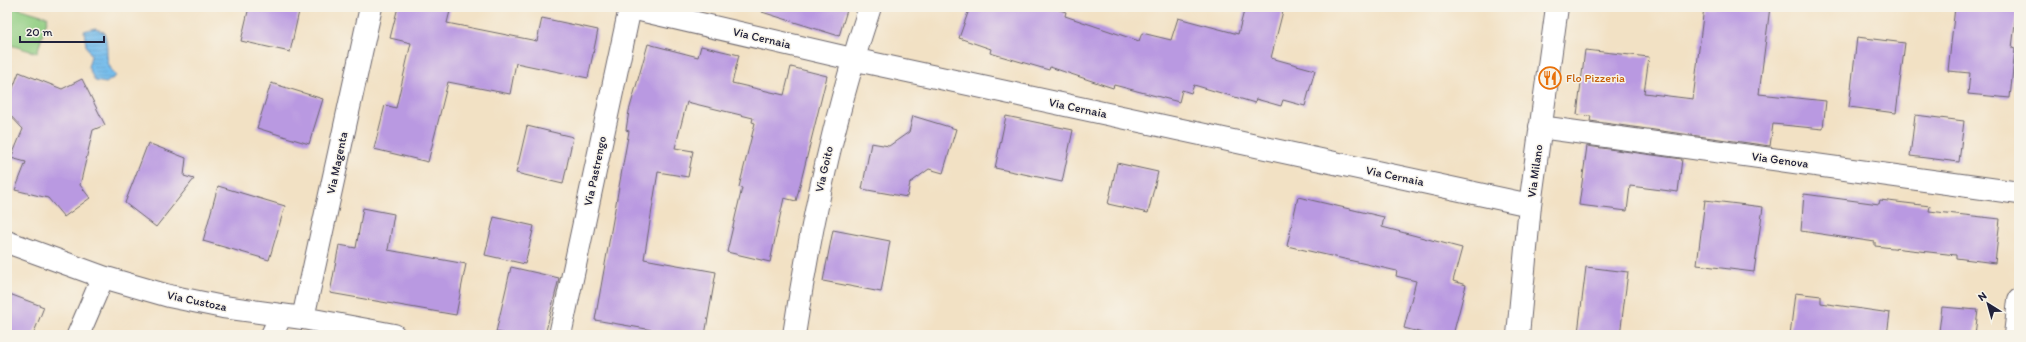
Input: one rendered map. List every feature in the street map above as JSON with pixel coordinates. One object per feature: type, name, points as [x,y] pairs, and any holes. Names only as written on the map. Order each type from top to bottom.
[{"type":"street","name":"Via Magenta","points":[[303,318],[370,7]]},
{"type":"street","name":"Via Cernaia","points":[[628,7],[852,59],[1530,205]]},
{"type":"street","name":"Via Pastrengo","points":[[560,335],[628,7]]},
{"type":"street","name":"Via Goito","points":[[794,335],[813,219],[831,138],[852,59],[870,7]]},
{"type":"street","name":"Via Milano","points":[[1518,335],[1530,205],[1557,7]]},
{"type":"street","name":"Via Genova","points":[[1540,127],[2019,193]]},
{"type":"street","name":"Via Custoza","points":[[7,242],[103,277],[169,296],[281,316],[303,318],[394,335]]},
{"type":"street","points":[[78,335],[103,277]]},
{"type":"street","points":[[2015,335],[2019,300]]},
{"type":"street","points":[[272,335],[281,316]]},
{"type":"green space","points":[[7,7],[14,7],[48,17],[37,53],[7,44]]},
{"type":"water","points":[[95,28],[104,32],[107,45],[107,59],[111,70],[116,76],[106,83],[95,81],[88,67],[91,56],[86,45],[84,31]]},
{"type":"building","points":[[249,7],[300,7],[290,52],[241,41]]},
{"type":"building","points":[[398,7],[451,7],[447,23],[537,41],[542,18],[598,30],[588,78],[516,63],[510,94],[448,82],[428,162],[374,149],[385,105],[396,108],[411,43],[390,38]]},
{"type":"building","points":[[763,7],[848,7],[839,36],[762,12]]},
{"type":"building","points":[[970,7],[1050,7],[1066,12],[1065,16],[1139,41],[1142,33],[1171,40],[1178,18],[1238,34],[1245,7],[1284,7],[1271,58],[1315,70],[1305,106],[1283,100],[1281,106],[1256,99],[1255,103],[1194,85],[1191,93],[1182,90],[1179,102],[1114,85],[1113,88],[1050,67],[1049,70],[990,53],[991,49],[959,38]]},
{"type":"building","points":[[1704,7],[1770,7],[1759,94],[1826,101],[1823,129],[1773,124],[1770,146],[1590,121],[1591,116],[1577,115],[1585,50],[1649,57],[1644,93],[1693,99]]},
{"type":"building","points":[[1955,7],[2017,7],[2012,48],[2015,49],[2010,98],[1968,94],[1970,73],[1948,71]]},
{"type":"building","points":[[1857,37],[1905,43],[1896,113],[1849,107]]},
{"type":"building","points":[[648,44],[698,57],[701,46],[739,55],[732,83],[784,95],[791,67],[827,76],[796,201],[784,198],[770,262],[727,252],[742,188],[739,187],[755,123],[752,122],[753,118],[687,102],[675,148],[693,151],[688,177],[658,172],[644,259],[716,272],[705,335],[681,335],[595,320],[629,131],[626,130],[629,111]]},
{"type":"building","points":[[19,72],[62,89],[82,79],[105,125],[93,130],[80,185],[90,198],[64,217],[48,198],[15,190],[26,162],[11,158],[23,129],[7,112],[7,104]]},
{"type":"building","points":[[271,83],[323,99],[309,144],[257,128]]},
{"type":"building","points":[[1915,115],[1964,121],[1959,162],[1910,156]]},
{"type":"building","points":[[913,116],[956,129],[943,173],[929,169],[910,183],[907,197],[862,189],[871,143],[889,146],[909,132]]},
{"type":"building","points":[[1006,116],[1073,130],[1062,182],[995,168]]},
{"type":"building","points":[[527,126],[573,137],[563,184],[516,173]]},
{"type":"building","points":[[148,143],[186,158],[184,176],[194,179],[156,227],[125,203]]},
{"type":"building","points":[[1587,146],[1682,159],[1678,192],[1630,186],[1627,211],[1579,205]]},
{"type":"building","points":[[1117,163],[1158,172],[1148,213],[1108,204]]},
{"type":"building","points":[[218,186],[285,206],[269,260],[203,241]]},
{"type":"building","points":[[1804,194],[1879,204],[1880,200],[1930,206],[1929,211],[2000,219],[1995,263],[1956,258],[1956,255],[1875,246],[1875,242],[1801,231]]},
{"type":"building","points":[[1298,197],[1384,217],[1382,227],[1462,248],[1453,281],[1466,285],[1453,335],[1430,335],[1404,328],[1416,281],[1396,276],[1397,271],[1287,246]]},
{"type":"building","points":[[1705,200],[1763,207],[1754,272],[1697,265]]},
{"type":"building","points":[[363,208],[394,214],[388,250],[466,264],[456,315],[330,293],[339,245],[356,248]]},
{"type":"building","points":[[494,217],[534,226],[525,264],[485,255]]},
{"type":"building","points":[[833,230],[890,241],[881,292],[823,281]]},
{"type":"building","points":[[511,267],[559,278],[545,335],[511,335],[496,332]]},
{"type":"building","points":[[1586,267],[1628,272],[1620,335],[1578,333]]},
{"type":"building","points":[[7,293],[44,307],[33,335],[7,335]]},
{"type":"building","points":[[1795,293],[1821,296],[1821,303],[1890,313],[1887,335],[1790,335]]},
{"type":"building","points":[[1942,307],[1978,310],[1975,335],[1939,331]]},
{"type":"place","name":"Flo Pizzeria","points":[[1550,78]]}]
